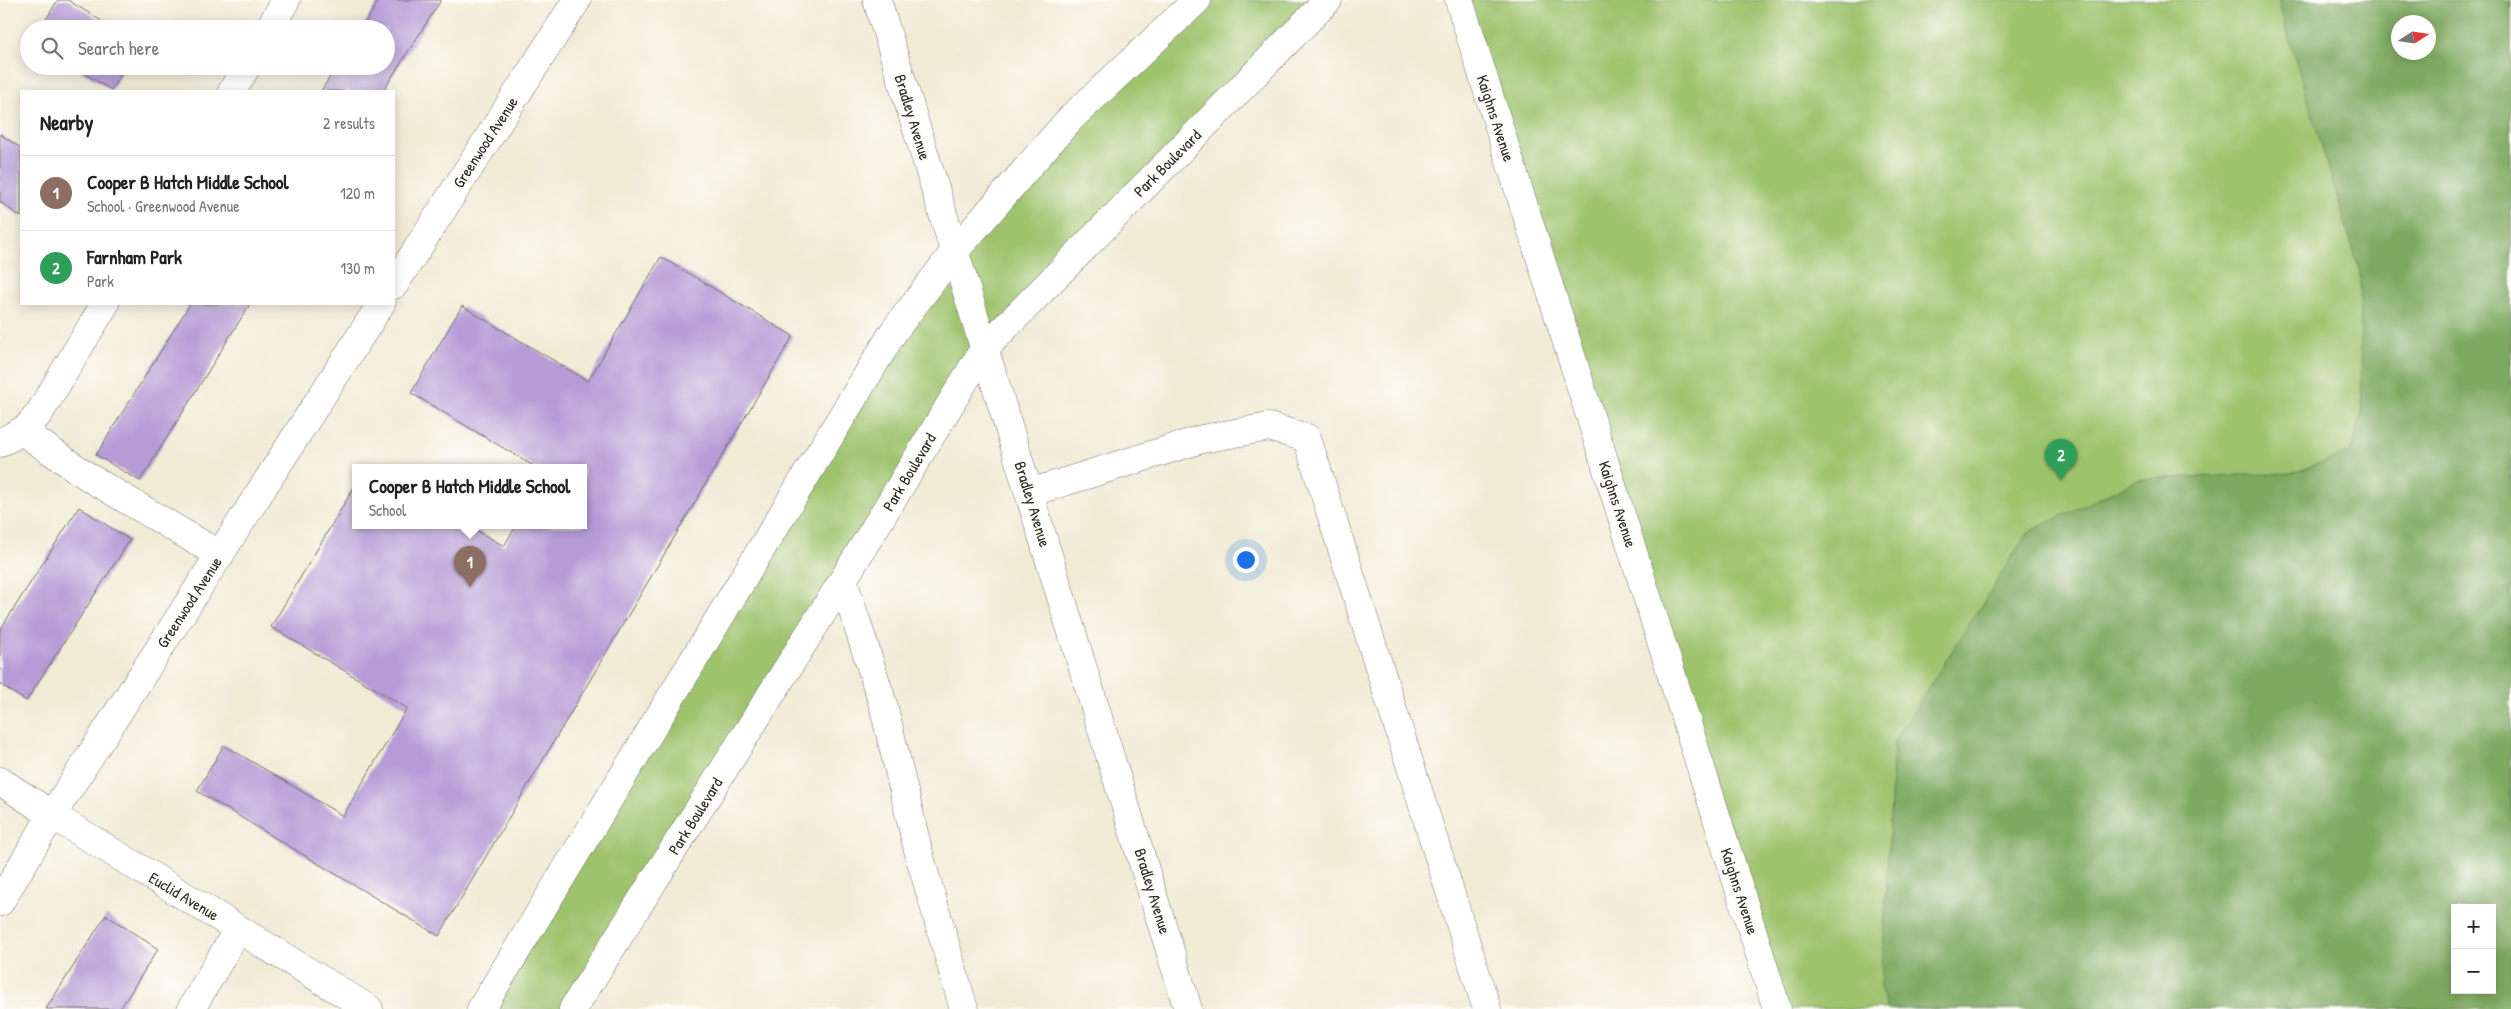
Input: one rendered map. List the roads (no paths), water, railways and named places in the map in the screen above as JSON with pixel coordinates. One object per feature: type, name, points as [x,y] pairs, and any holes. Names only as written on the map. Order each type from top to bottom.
[{"type":"street","points":[[274,20],[286,0]]},
{"type":"street","name":"Greenwood Avenue","points":[[395,283],[577,0]]},
{"type":"street","name":"Bradley Avenue","points":[[877,0],[1188,1009]]},
{"type":"street","points":[[481,1009],[894,331],[955,251],[1069,120],[1197,0]]},
{"type":"street","name":"Park Boulevard","points":[[573,1009],[843,580],[984,349],[1328,0]]},
{"type":"street","name":"Kaighns Avenue","points":[[1459,0],[1777,1009]]},
{"type":"street","points":[[233,90],[242,75]]},
{"type":"street","points":[[11,437],[27,428],[40,412],[104,305]]},
{"type":"street","name":"Greenwood Avenue","points":[[0,902],[52,816],[380,305]]},
{"type":"street","points":[[1029,492],[1202,439],[1269,427],[1307,438],[1487,1009]]},
{"type":"street","points":[[11,437],[90,478],[220,555]]},
{"type":"street","points":[[843,580],[882,704],[919,854],[964,1009]]},
{"type":"street","name":"Euclid Avenue","points":[[0,781],[52,816],[369,1009]]},
{"type":"street","points":[[191,1009],[238,929]]},
{"type":"place","name":"Farnham Park","points":[[2061,480]]},
{"type":"place","name":"Cooper B Hatch Middle School","points":[[470,587]]}]
